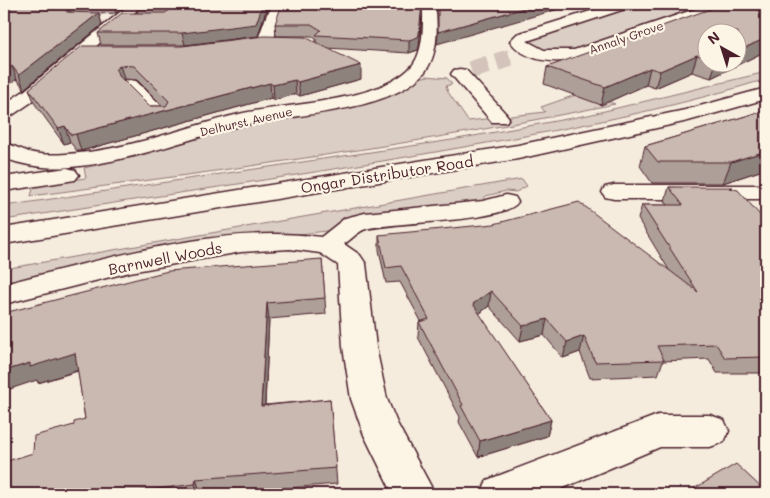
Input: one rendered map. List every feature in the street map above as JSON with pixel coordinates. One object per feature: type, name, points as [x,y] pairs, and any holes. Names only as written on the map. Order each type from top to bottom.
[{"type":"street","points":[[281,4],[258,43],[284,42]]},
{"type":"street","points":[[510,58],[529,51],[518,39],[626,4]]},
{"type":"street","name":"Annaly Grove","points":[[529,51],[553,56],[576,55],[722,4]]},
{"type":"street","points":[[433,10],[428,38],[446,71],[499,118]]},
{"type":"street","points":[[4,112],[30,95],[120,19],[139,11]]},
{"type":"street","points":[[102,19],[120,19]]},
{"type":"street","points":[[82,52],[106,52]]},
{"type":"street","name":"Delhurst Avenue","points":[[4,149],[30,159],[77,160],[100,157],[172,126],[262,114],[366,96],[406,79],[446,71]]},
{"type":"street","points":[[130,86],[172,126]]},
{"type":"street","points":[[4,95],[45,97],[61,94]]},
{"type":"street","name":"Ongar Distributor Road","points":[[4,236],[518,152],[679,117],[766,94]]},
{"type":"street","points":[[4,184],[67,175]]},
{"type":"street","points":[[614,192],[766,192]]},
{"type":"street","points":[[328,244],[354,224],[365,221],[476,209],[506,202]]},
{"type":"street","name":"Barnwell Woods","points":[[4,294],[144,259],[203,249],[267,241],[313,241],[328,244],[341,250],[351,262],[358,331],[369,399],[414,494]]},
{"type":"street","points":[[502,494],[658,431],[710,431]]},
{"type":"shaded area","points":[[637,4],[706,4],[569,52],[547,50],[528,42],[535,37]]},
{"type":"shaded area","points":[[766,72],[766,79],[681,103],[553,131],[372,163],[4,220],[4,206],[452,140],[588,115]]},
{"type":"shaded area","points":[[427,76],[447,78],[452,84],[446,86],[448,92],[468,121],[545,112],[541,107],[584,92],[615,104],[397,144],[31,196],[34,185],[86,178],[84,168],[139,156],[233,127],[287,115]]},
{"type":"shaded area","points":[[522,179],[527,186],[516,192],[506,191],[486,196],[481,202],[361,214],[349,218],[327,231],[291,235],[4,286],[4,269]]},
{"type":"building","points":[[4,4],[67,4],[64,7],[67,12],[99,13],[19,75],[12,66],[4,72]]},
{"type":"building","points":[[167,4],[263,4],[256,24],[182,33],[98,33],[122,13],[165,13],[173,8]]},
{"type":"building","points":[[282,4],[422,4],[419,34],[418,37],[409,40],[316,35],[321,30],[311,24],[275,24]]},
{"type":"building","points":[[452,4],[539,4],[438,32],[438,6]]},
{"type":"building","points":[[724,4],[766,4],[766,38],[748,46],[748,22],[698,22],[698,55],[660,71],[650,68],[605,87],[547,67]]},
{"type":"building","points":[[264,36],[305,37],[361,65],[298,82],[295,80],[273,85],[270,83],[71,135],[65,126],[58,128],[29,89],[82,46],[182,46]],"holes":[[[120,65],[134,66],[169,101],[166,106],[149,106],[119,76],[116,70]]]},
{"type":"building","points":[[766,110],[766,151],[731,162],[658,162],[645,146]]},
{"type":"building","points":[[669,187],[733,187],[730,188],[738,190],[766,222],[766,357],[725,358],[716,344],[657,346],[664,360],[595,362],[584,336],[567,342],[547,319],[523,326],[491,291],[473,304],[551,420],[480,441],[419,322],[429,319],[401,266],[386,268],[379,235],[494,224],[579,202],[698,292],[642,205],[683,205]]},
{"type":"building","points":[[322,259],[325,298],[267,303],[261,406],[330,399],[336,468],[196,479],[195,484],[132,494],[4,494],[4,462],[33,453],[34,436],[74,425],[74,422],[85,419],[75,353],[30,367],[30,363],[4,371],[4,313],[168,271]]},
{"type":"building","points":[[736,464],[766,494],[685,494]]},
{"type":"tunnel","points":[[471,70],[510,58],[508,59]]}]
